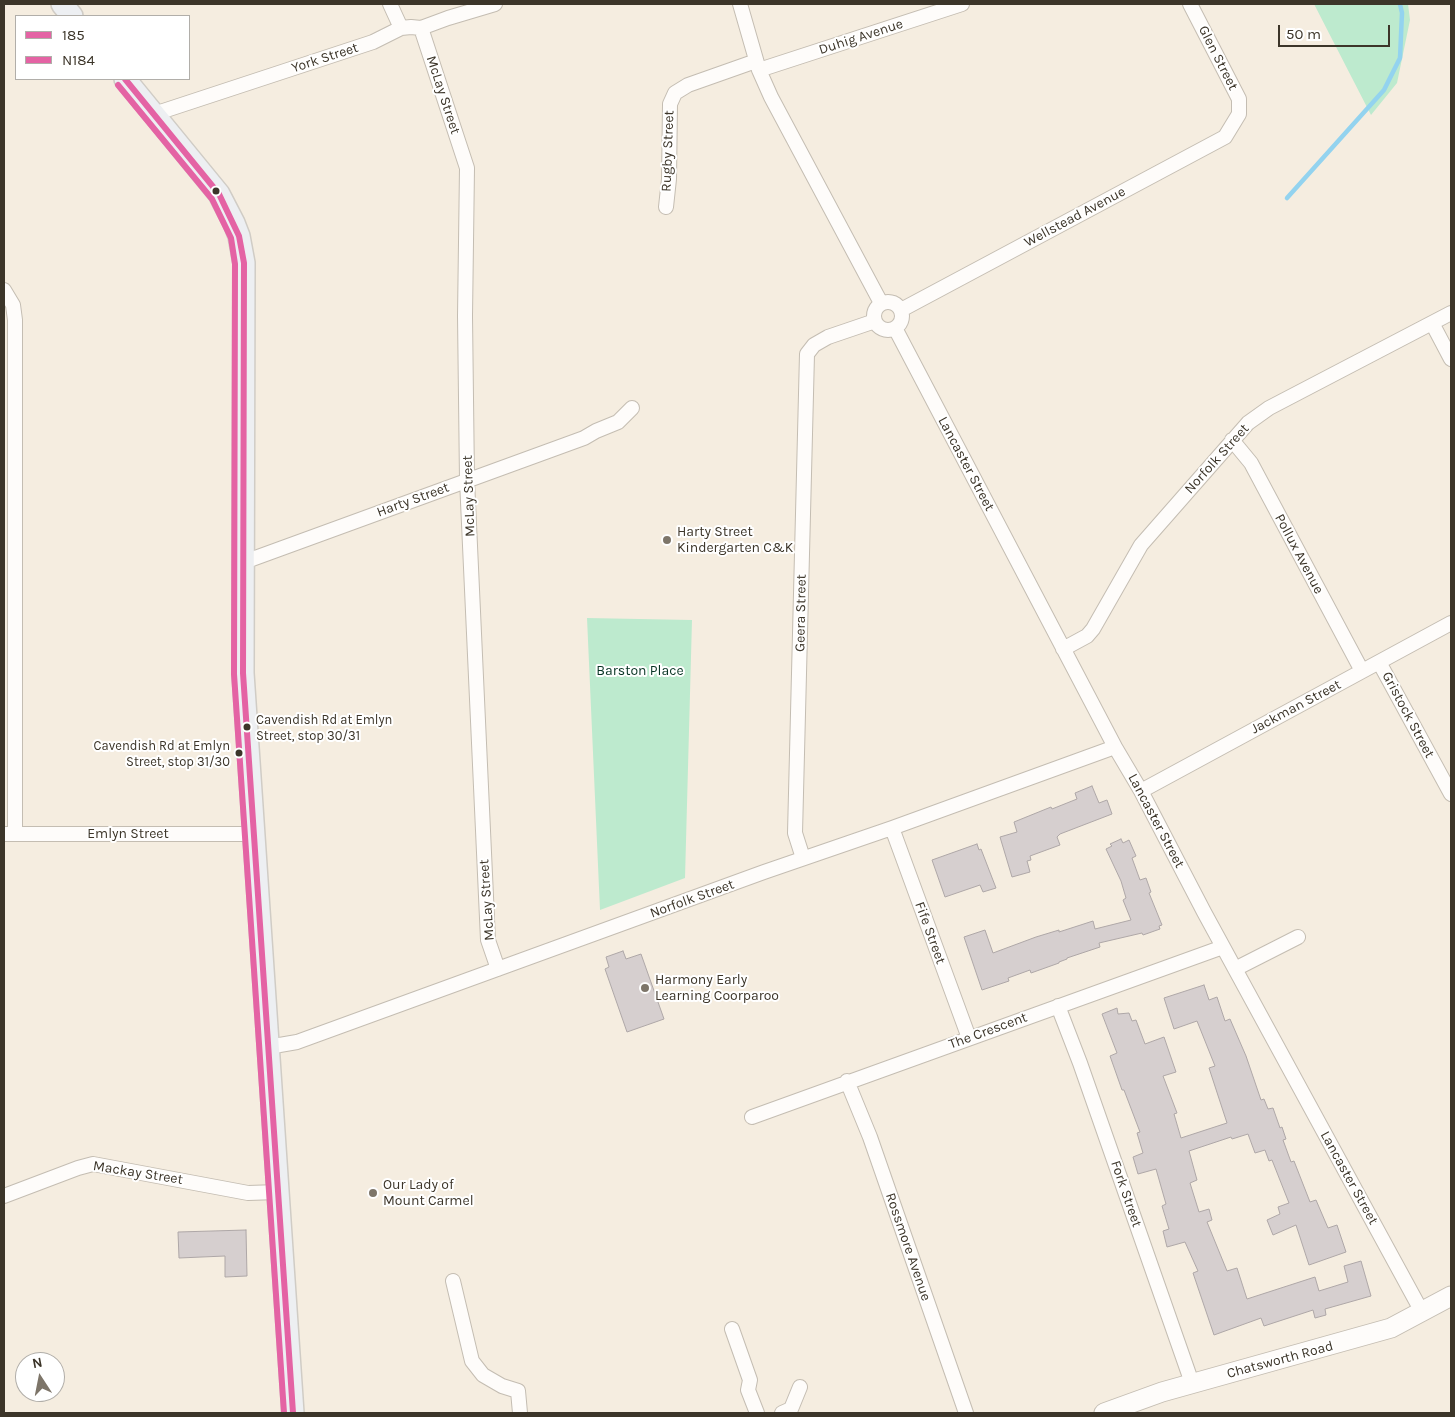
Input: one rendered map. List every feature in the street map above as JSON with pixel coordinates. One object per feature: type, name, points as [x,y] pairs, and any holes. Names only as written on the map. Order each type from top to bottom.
[{"type":"main road","points":[[62,4],[71,15]]},
{"type":"main road","points":[[126,80],[219,194],[234,223],[242,249],[245,278],[243,673],[293,1413]]},
{"type":"main road","name":"Chatsworth Road","points":[[1104,1413],[1143,1398],[1192,1383],[1391,1328],[1451,1296]]},
{"type":"street","points":[[390,4],[401,28]]},
{"type":"street","name":"York Street","points":[[154,114],[373,42],[401,28],[421,28],[495,4]]},
{"type":"street","points":[[740,4],[757,66],[771,97],[881,303]]},
{"type":"street","name":"Duhig Avenue","points":[[757,66],[962,4]]},
{"type":"street","name":"Glen Street","points":[[1190,4],[1240,99],[1239,114]]},
{"type":"street","name":"McLay Street","points":[[421,28],[467,168],[465,316],[467,480],[488,940],[498,969]]},
{"type":"street","name":"Rugby Street","points":[[666,207],[669,179],[670,104],[675,93],[688,85],[757,66]]},
{"type":"street","name":"Wellstead Avenue","points":[[901,310],[1225,137],[1239,114]]},
{"type":"street","points":[[4,290],[13,305],[15,320],[9,834]]},
{"type":"street","points":[[890,302],[899,306],[902,318],[895,328],[890,330],[881,328],[875,321],[875,309],[881,303],[890,302]]},
{"type":"street","name":"Norfolk Street","points":[[1064,649],[1087,636],[1094,629],[1141,545],[1248,423],[1269,408],[1451,313]]},
{"type":"street","name":"Geera Street","points":[[803,858],[796,833],[807,354],[814,345],[828,337],[875,321]]},
{"type":"street","points":[[1432,323],[1451,359]]},
{"type":"street","name":"Lancaster Street","points":[[895,328],[1115,747],[1141,791],[1223,947],[1422,1312]]},
{"type":"street","name":"Harty Street","points":[[244,562],[584,438],[618,422],[632,408]]},
{"type":"street","name":"Pollux Avenue","points":[[1232,440],[1251,463],[1362,672]]},
{"type":"street","name":"Jackman Street","points":[[1141,791],[1451,623]]},
{"type":"street","name":"Gristock Street","points":[[1379,662],[1451,794]]},
{"type":"street","name":"Norfolk Street","points":[[268,1048],[297,1042],[1115,747]]},
{"type":"street","name":"Fife Street","points":[[892,828],[969,1038]]},
{"type":"street","name":"Emlyn Street","points":[[9,834],[253,834]]},
{"type":"street","points":[[1235,969],[1298,937]]},
{"type":"street","name":"The Crescent","points":[[752,1117],[847,1081],[1223,947]]},
{"type":"street","name":"Fork Street","points":[[1058,1006],[1080,1063],[1192,1383]]},
{"type":"street","name":"Rossmore Avenue","points":[[847,1081],[870,1137],[966,1413]]},
{"type":"street","name":"Mackay Street","points":[[4,1196],[93,1164],[248,1194],[278,1192]]},
{"type":"street","points":[[453,1281],[472,1361],[483,1375],[502,1386],[518,1392],[520,1413]]},
{"type":"street","points":[[732,1329],[750,1380],[748,1390],[757,1413]]},
{"type":"street","points":[[782,1413],[791,1409],[800,1387]]},
{"type":"green space","points":[[1314,4],[1408,4],[1410,20],[1397,83],[1371,115]]},
{"type":"green space","name":"Barston Place","points":[[587,618],[692,620],[685,878],[600,910]]},
{"type":"building","points":[[1092,786],[1099,803],[1107,800],[1112,814],[1060,834],[1057,837],[1060,845],[1030,856],[1031,860],[1027,861],[1030,872],[1012,877],[1000,837],[1017,832],[1014,822],[1077,799],[1075,793]]},
{"type":"building","points":[[1121,839],[1123,843],[1129,840],[1136,856],[1132,858],[1140,880],[1146,878],[1151,892],[1149,893],[1162,925],[1159,926],[1160,929],[1143,935],[1142,933],[1099,943],[1100,947],[1031,973],[1030,970],[1008,978],[1009,981],[982,990],[964,937],[985,930],[993,953],[1036,937],[1093,921],[1095,929],[1131,920],[1123,900],[1126,898],[1121,881],[1106,849],[1112,846],[1110,844]]},
{"type":"building","points":[[977,844],[979,850],[981,849],[996,888],[983,892],[980,885],[945,897],[932,860]]},
{"type":"building","points":[[623,951],[626,959],[641,954],[664,1019],[627,1032],[605,969],[609,967],[606,957]]},
{"type":"building","points":[[1204,985],[1209,1000],[1217,997],[1225,1021],[1230,1019],[1246,1056],[1261,1100],[1264,1099],[1268,1109],[1273,1108],[1280,1128],[1282,1127],[1286,1139],[1283,1140],[1291,1162],[1294,1161],[1310,1202],[1316,1200],[1328,1228],[1337,1225],[1346,1252],[1309,1265],[1296,1225],[1273,1235],[1267,1220],[1280,1214],[1278,1207],[1289,1203],[1272,1160],[1269,1161],[1265,1150],[1255,1153],[1248,1134],[1232,1139],[1231,1137],[1189,1151],[1197,1180],[1190,1183],[1199,1212],[1209,1209],[1212,1220],[1207,1222],[1227,1271],[1237,1268],[1247,1299],[1315,1277],[1319,1291],[1348,1282],[1344,1266],[1361,1261],[1371,1296],[1325,1309],[1326,1315],[1315,1318],[1313,1310],[1264,1326],[1261,1318],[1214,1335],[1193,1273],[1198,1271],[1185,1242],[1167,1247],[1163,1231],[1169,1229],[1162,1206],[1166,1204],[1156,1169],[1138,1174],[1133,1157],[1143,1153],[1137,1133],[1140,1132],[1110,1056],[1117,1053],[1102,1014],[1117,1008],[1118,1014],[1129,1013],[1132,1021],[1136,1020],[1145,1044],[1164,1037],[1176,1072],[1163,1076],[1177,1113],[1174,1114],[1181,1138],[1227,1123],[1209,1068],[1215,1066],[1197,1021],[1174,1029],[1164,998]]},
{"type":"building","points":[[246,1230],[247,1276],[225,1277],[225,1256],[179,1258],[178,1232]]},
{"type":"waterway","points":[[1287,198],[1384,90],[1400,58],[1402,13],[1400,4]]},
{"type":"transit line","name":"185","points":[[126,80],[219,194],[239,236],[244,263],[243,673],[293,1413]]},
{"type":"transit line","name":"N184","points":[[118,85],[212,199],[231,238],[235,264],[234,674],[284,1413]]},
{"type":"place","name":"Harty Street Kindergarten C&K","points":[[667,540]]},
{"type":"place","name":"Cavendish Rd at Emlyn Street, stop 30/31","points":[[247,727]]},
{"type":"place","name":"Cavendish Rd at Emlyn Street, stop 31/30","points":[[239,753]]},
{"type":"place","name":"Harmony Early Learning Coorparoo","points":[[645,988]]},
{"type":"place","name":"Our Lady of Mount Carmel","points":[[373,1193]]}]
